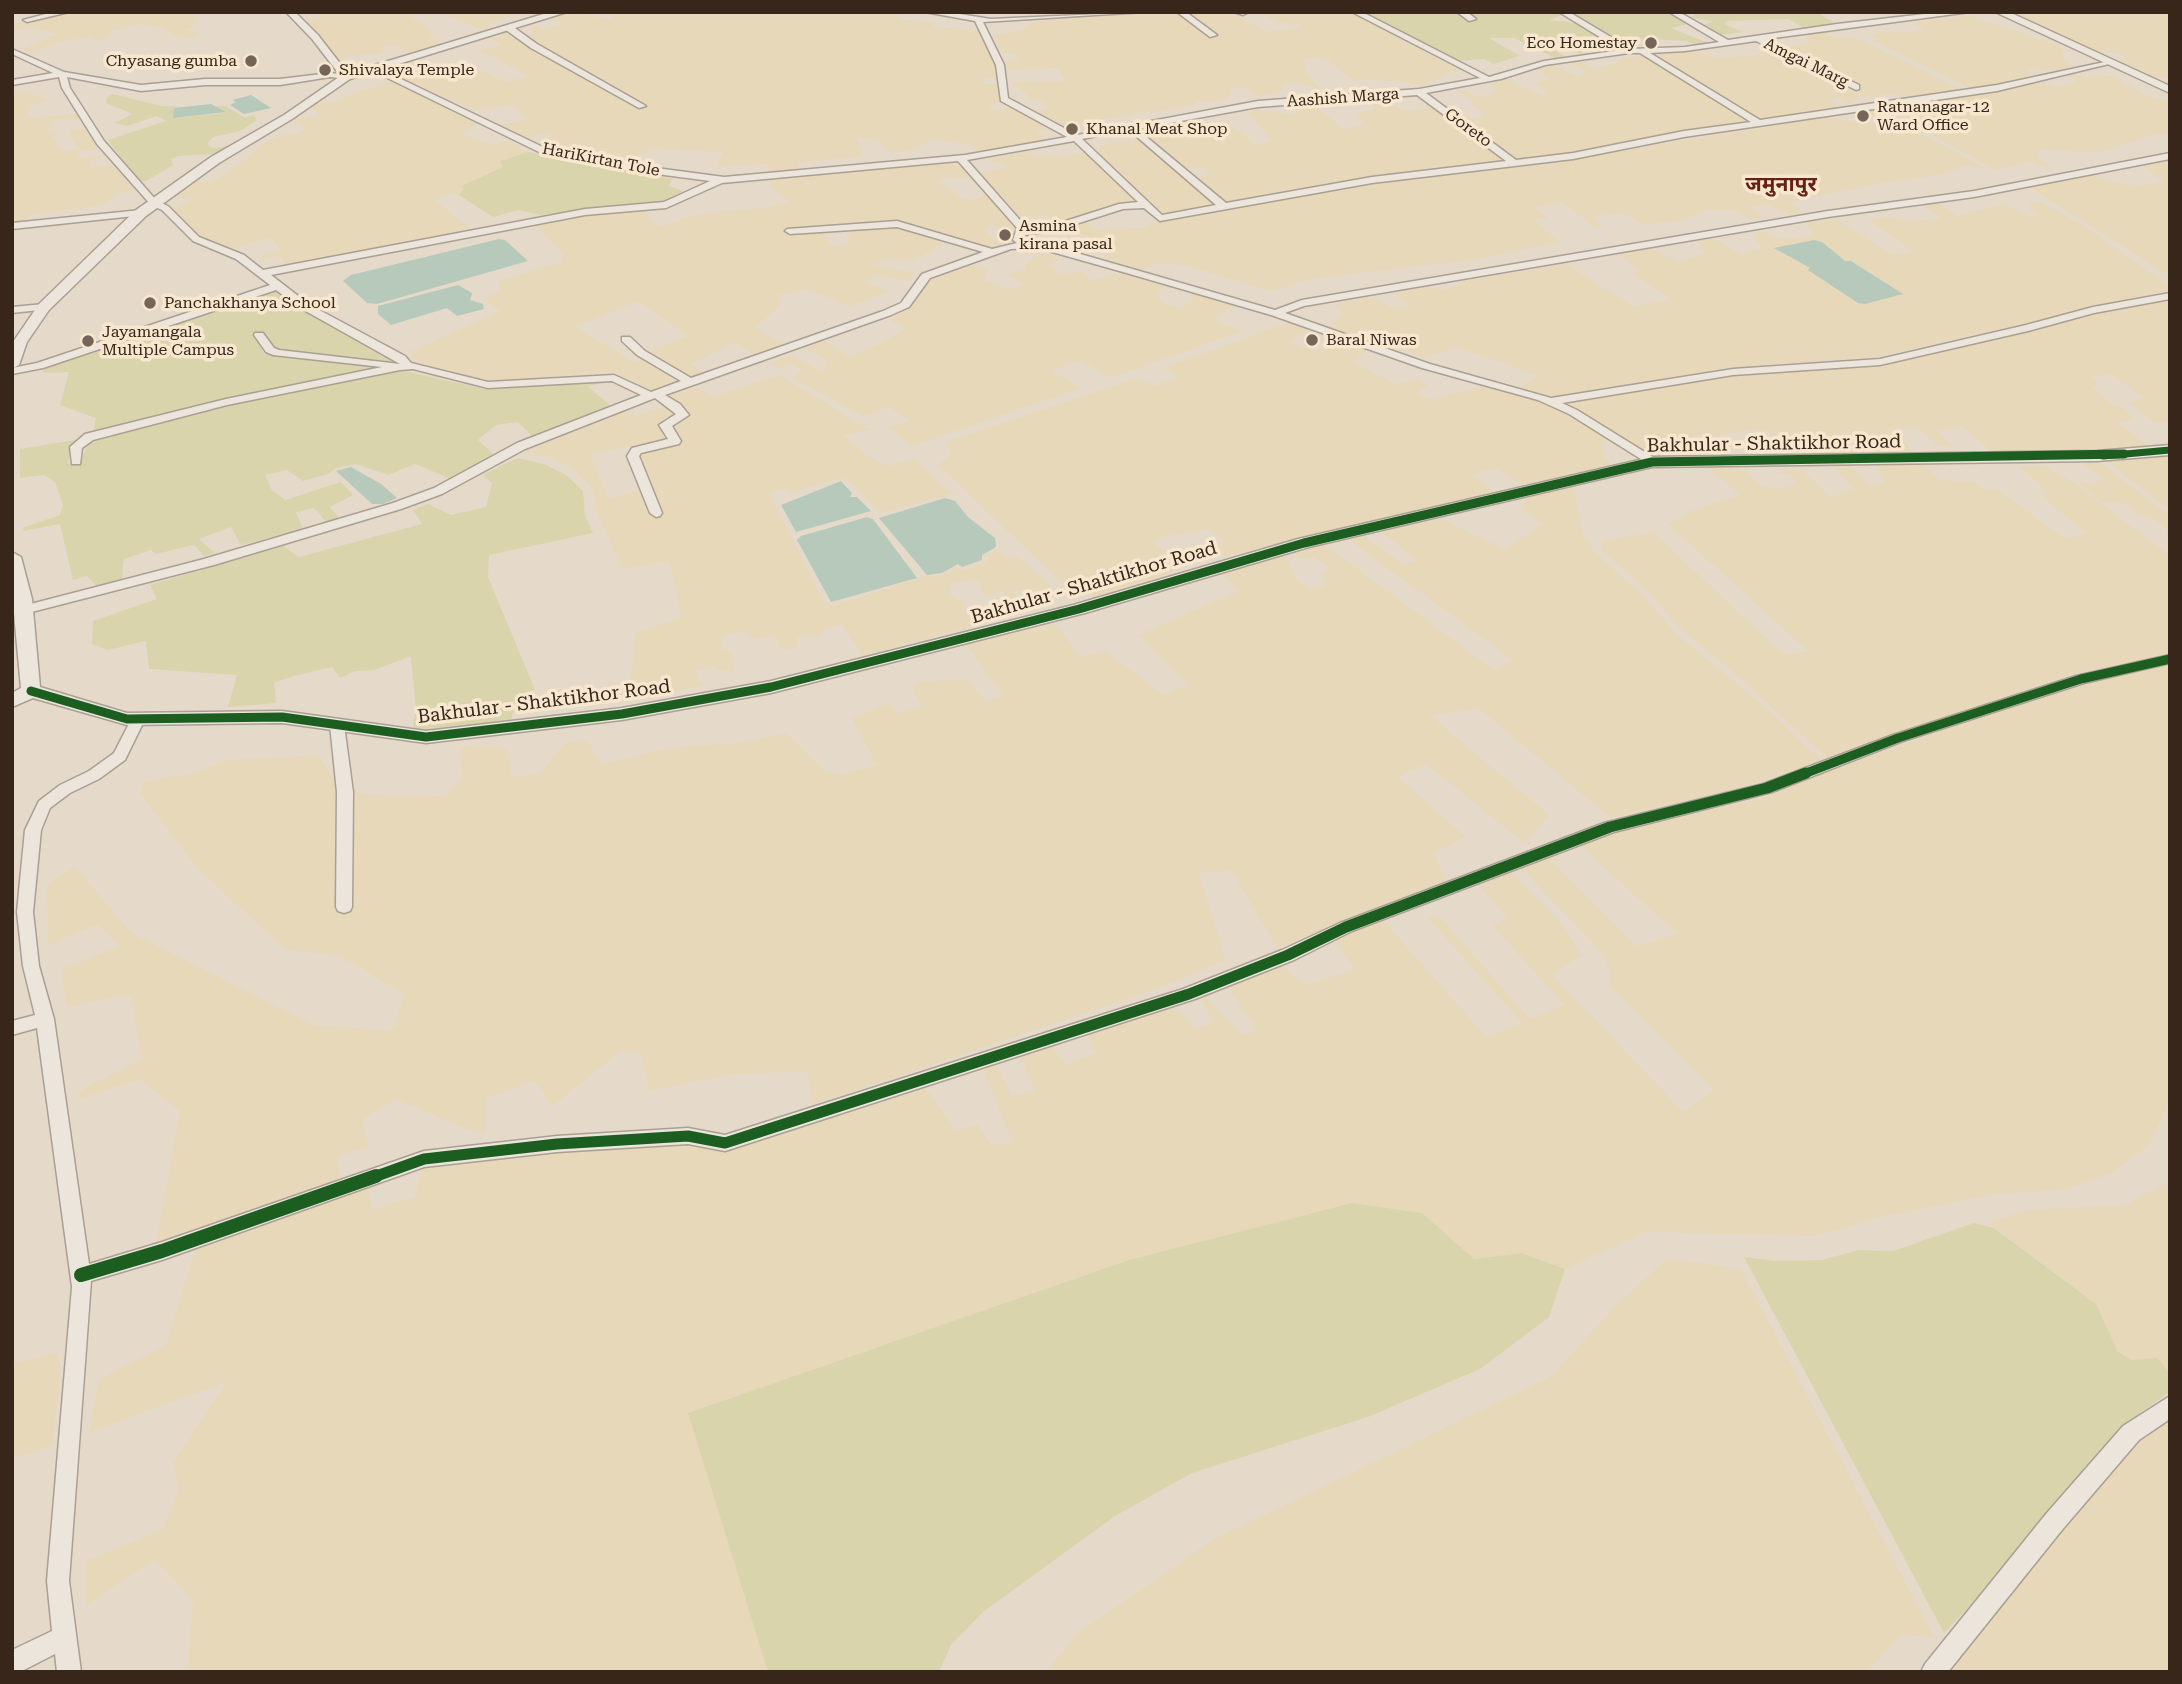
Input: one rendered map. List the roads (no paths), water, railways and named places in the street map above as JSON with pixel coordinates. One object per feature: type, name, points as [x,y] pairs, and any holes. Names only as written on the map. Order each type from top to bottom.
[{"type":"street","points":[[27,20],[65,12]]},
{"type":"street","points":[[290,12],[315,37],[346,77]]},
{"type":"street","points":[[12,365],[20,342],[44,307],[141,213],[215,160],[289,117],[346,77],[562,12]]},
{"type":"street","points":[[929,12],[979,21],[1140,12]]},
{"type":"street","points":[[1181,12],[1213,35]]},
{"type":"street","points":[[1356,12],[1487,79]]},
{"type":"street","points":[[1461,12],[1472,19]]},
{"type":"street","points":[[1563,12],[1629,51]]},
{"type":"street","points":[[1673,12],[1727,43]]},
{"type":"street","name":"Aashish Marga","points":[[720,180],[961,159],[1258,104],[1419,92],[1487,79],[1544,63],[1629,51],[1727,43],[1966,12]]},
{"type":"street","points":[[2000,12],[2170,90]]},
{"type":"street","points":[[979,21],[1000,65],[1004,99],[1076,138],[1160,218],[1372,180],[1516,164],[1759,123],[1997,88],[2109,63]]},
{"type":"street","points":[[509,28],[534,46],[642,106]]},
{"type":"street","name":"Amgai Marg","points":[[1757,38],[1856,87]]},
{"type":"street","points":[[12,51],[62,75],[66,88],[100,142],[154,203],[165,208],[195,239],[240,257],[306,307],[401,358],[404,367]]},
{"type":"street","points":[[1642,51],[1759,123]]},
{"type":"street","name":"HariKirtan Tole","points":[[374,68],[544,151],[626,167],[720,180]]},
{"type":"street","points":[[12,83],[62,75],[157,88],[205,82],[252,83],[330,75],[346,77]]},
{"type":"street","name":"Goreto","points":[[1419,92],[1516,164]]},
{"type":"street","points":[[1131,128],[1224,207]]},
{"type":"street","points":[[1275,313],[1302,303],[1828,214],[1974,194],[2170,156]]},
{"type":"street","points":[[961,159],[1022,228],[1016,246]]},
{"type":"street","points":[[260,273],[585,212],[666,205],[720,180]]},
{"type":"street","points":[[1021,232],[1051,229],[1122,206],[1146,205]]},
{"type":"street","points":[[12,226],[141,213]]},
{"type":"street","points":[[790,231],[897,224],[992,252]]},
{"type":"street","points":[[24,610],[209,562],[397,506],[438,491],[521,446],[653,395],[887,313],[905,305],[926,275],[1016,246],[1038,245],[1275,313],[1426,366],[1550,401],[1615,437],[1652,462]]},
{"type":"street","points":[[12,371],[39,366],[277,286]]},
{"type":"street","points":[[1550,401],[1733,372],[1880,362],[2093,310],[2170,296]]},
{"type":"street","points":[[12,310],[44,307]]},
{"type":"street","points":[[259,335],[270,350],[277,353],[404,367],[488,386],[614,378],[653,395],[676,406],[684,415],[665,425],[675,441],[636,451],[633,456],[656,513]]},
{"type":"street","points":[[626,339],[641,353],[690,382]]},
{"type":"street","points":[[76,461],[76,447],[89,437],[226,402],[404,367]]},
{"type":"street","name":"Bakhular - Shaktikhor Road","points":[[32,691],[78,707],[127,719],[282,717],[426,737],[622,714],[771,687],[1079,609],[1304,543],[1652,462],[2097,456],[2170,450]]},
{"type":"street","points":[[12,557],[24,610],[32,691],[12,701]]},
{"type":"street","points":[[81,1275],[175,1247],[424,1159],[557,1144],[688,1136],[725,1143],[737,1140],[1189,994],[1288,955],[1346,927],[1610,827],[1767,788],[1898,737],[2081,679],[2170,659]]},
{"type":"street","points":[[69,1672],[58,1581],[78,1344],[81,1275],[45,1020],[20,946],[33,830],[44,805],[120,756],[138,719]]},
{"type":"street","points":[[337,725],[345,792],[344,907]]},
{"type":"street","points":[[12,1027],[45,1020]]},
{"type":"street","points":[[1933,1672],[2054,1522],[2131,1433],[2170,1406]]},
{"type":"street","points":[[12,1664],[65,1637]]},
{"type":"place","name":"Eco Homestay","points":[[1651,43]]},
{"type":"place","name":"Chyasang gumba","points":[[251,61]]},
{"type":"place","name":"Shivalaya Temple","points":[[325,70]]},
{"type":"place","name":"Ratnanagar-12 Ward Office","points":[[1863,116]]},
{"type":"place","name":"Khanal Meat Shop","points":[[1072,129]]},
{"type":"place","name":"Asmina kirana pasal","points":[[1005,235]]},
{"type":"place","name":"Panchakhanya School","points":[[150,303]]},
{"type":"place","name":"Baral Niwas","points":[[1312,340]]},
{"type":"place","name":"Jayamangala Multiple Campus","points":[[88,341]]},
{"type":"district","name":"जमुनापुर","points":[[1781,185]]}]
